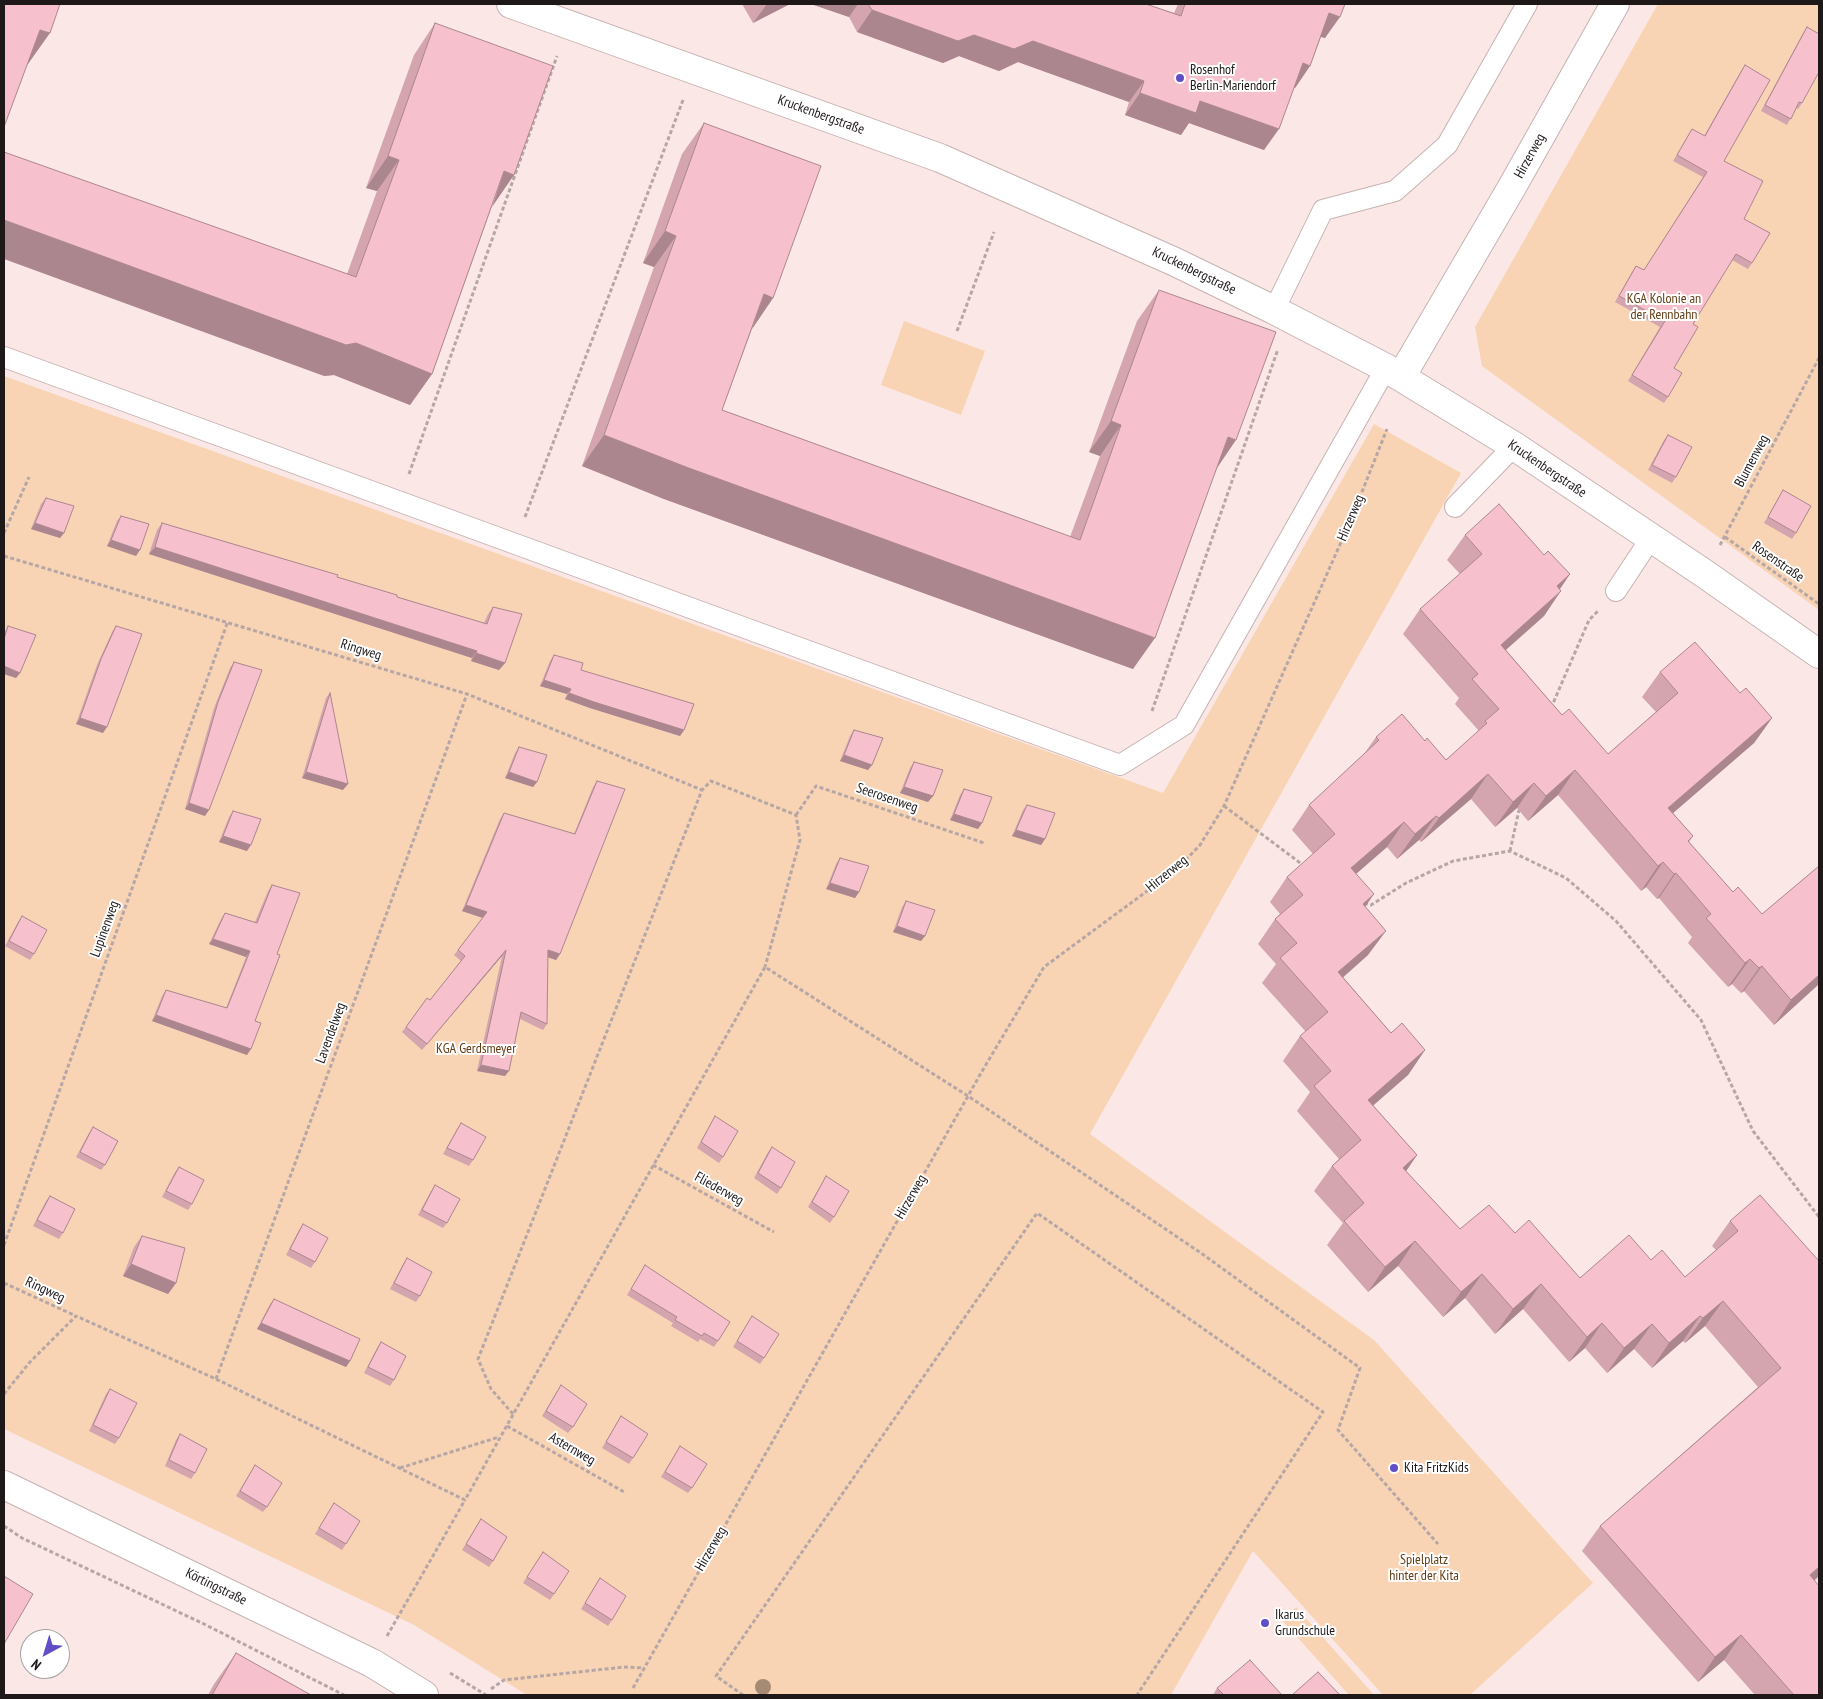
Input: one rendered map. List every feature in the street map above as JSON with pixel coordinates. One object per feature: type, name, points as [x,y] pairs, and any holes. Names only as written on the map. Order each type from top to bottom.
[{"type":"street","name":"Kruckenbergstraße","points":[[511,4],[940,158],[1056,207],[1283,315],[1394,373],[1514,446],[1705,574],[1819,654]]},
{"type":"street","name":"Hirzerweg","points":[[1394,373],[1512,187],[1615,4]]},
{"type":"street","name":"Körtingstraße","points":[[4,1485],[372,1663],[424,1695]]},
{"type":"lane","points":[[1283,315],[1323,210],[1395,192],[1446,145],[1527,4]]},
{"type":"lane","points":[[4,357],[1120,765],[1184,725],[1394,373]]},
{"type":"lane","points":[[1455,507],[1514,446]]},
{"type":"lane","points":[[1616,590],[1651,538]]},
{"type":"path","points":[[399,502],[569,25]]},
{"type":"path","points":[[515,544],[694,70]]},
{"type":"path","points":[[957,331],[994,232]]},
{"type":"path","points":[[1150,717],[1274,358],[1283,315]]},
{"type":"path","name":"Blumenweg","points":[[1705,574],[1819,358]]},
{"type":"path","name":"Hirzerweg","points":[[633,1688],[968,1096],[1044,967],[1177,869],[1200,845],[1224,806],[1350,522],[1390,421],[1394,373]]},
{"type":"path","points":[[4,533],[29,478]]},
{"type":"path","name":"Rosenstraße","points":[[1725,537],[1819,604]]},
{"type":"path","name":"Ringweg","points":[[4,556],[228,621],[467,694],[702,790]]},
{"type":"path","points":[[1550,709],[1589,620],[1616,590]]},
{"type":"path","name":"Lupinenweg","points":[[4,1245],[228,621]]},
{"type":"path","name":"Lavendelweg","points":[[216,1379],[467,694]]},
{"type":"path","points":[[386,1637],[507,1426],[765,967],[800,840],[796,815],[711,781],[702,790],[478,1359],[491,1389],[513,1414]]},
{"type":"path","name":"Seerosenweg","points":[[796,815],[816,786],[984,844]]},
{"type":"path","points":[[1224,806],[1307,868]]},
{"type":"path","points":[[1510,851],[1519,810]]},
{"type":"path","points":[[1362,903],[1371,905],[1406,883],[1453,861],[1510,851],[1566,878],[1616,921],[1701,1020],[1753,1131],[1819,1217]]},
{"type":"path","points":[[765,967],[968,1096],[1201,1253],[1360,1368],[1338,1430],[1438,1544]]},
{"type":"path","name":"Fliederweg","points":[[653,1165],[774,1232]]},
{"type":"path","points":[[743,1695],[716,1676],[1037,1213],[1323,1412],[1137,1695]]},
{"type":"path","name":"Ringweg","points":[[4,1283],[216,1379],[465,1500]]},
{"type":"path","points":[[4,1394],[30,1362],[76,1316]]},
{"type":"path","name":"Asternweg","points":[[507,1426],[626,1493]]},
{"type":"path","points":[[400,1468],[500,1437]]},
{"type":"path","points":[[4,1526],[22,1538],[204,1624],[344,1695]]},
{"type":"path","points":[[492,1689],[504,1680],[624,1667],[644,1668]]},
{"type":"green space","name":"KGA Kolonie an der Rennbahn","points":[[1658,4],[1819,4],[1819,610],[1482,366],[1475,327]]},
{"type":"green space","points":[[904,321],[985,351],[961,415],[881,385]]},
{"type":"green space","name":"KGA Gerdsmeyer","points":[[4,376],[1163,793],[1374,424],[1461,473],[1090,1134],[1374,1340],[1593,1583],[1470,1695],[1383,1695],[1253,1551],[1171,1695],[527,1695],[414,1625],[4,1429]]},
{"type":"green space","points":[[1296,1607],[1374,1695],[1349,1695],[1282,1620]]},
{"type":"building","points":[[4,4],[60,4],[50,33],[40,30],[4,127]]},
{"type":"building","name":"Rosenhof Berlin-Mariendorf","points":[[868,4],[1146,4],[1181,16],[1185,4],[1345,4],[1340,17],[1329,13],[1310,66],[1303,63],[1279,129],[1200,101],[1196,113],[1140,93],[1144,81],[1033,41],[1014,49],[974,35],[958,41],[872,10]]},
{"type":"building","points":[[435,23],[553,66],[514,175],[504,171],[432,374],[356,343],[346,345],[4,220],[4,152],[356,277],[399,160],[388,156]]},
{"type":"building","points":[[1807,27],[1819,34],[1819,72],[1802,103],[1799,102],[1791,119],[1765,105]]},
{"type":"building","points":[[1745,65],[1770,80],[1724,161],[1763,181],[1744,219],[1770,233],[1752,263],[1736,254],[1693,324],[1698,327],[1674,368],[1682,373],[1668,397],[1632,375],[1665,321],[1619,296],[1636,266],[1644,270],[1707,172],[1677,155],[1692,129],[1705,136]]},
{"type":"building","points":[[704,123],[821,166],[773,298],[764,294],[722,410],[1080,540],[1121,425],[1111,421],[1159,290],[1276,332],[1236,440],[1228,437],[1155,638],[686,467],[604,435],[676,236],[665,231]]},
{"type":"building","points":[[1668,435],[1692,447],[1676,477],[1652,465]]},
{"type":"building","points":[[1783,490],[1811,506],[1796,533],[1768,517]]},
{"type":"building","points":[[46,498],[74,506],[64,533],[35,523]]},
{"type":"building","points":[[1499,504],[1544,555],[1548,551],[1570,574],[1557,586],[1561,591],[1501,645],[1562,715],[1569,709],[1608,754],[1678,693],[1660,672],[1695,642],[1740,693],[1746,688],[1772,718],[1668,808],[1693,836],[1688,841],[1733,892],[1738,887],[1762,914],[1819,866],[1819,975],[1791,1000],[1762,966],[1759,968],[1750,959],[1745,963],[1706,918],[1711,914],[1676,873],[1674,874],[1663,862],[1658,866],[1575,770],[1546,796],[1534,783],[1513,802],[1488,774],[1439,818],[1436,816],[1415,834],[1404,822],[1351,868],[1374,894],[1363,904],[1386,931],[1338,972],[1391,1033],[1402,1023],[1425,1050],[1368,1100],[1417,1155],[1403,1168],[1460,1229],[1489,1205],[1515,1233],[1529,1220],[1580,1278],[1629,1235],[1651,1260],[1662,1250],[1685,1277],[1738,1231],[1730,1221],[1760,1195],[1819,1261],[1819,1567],[1810,1575],[1819,1586],[1819,1695],[1794,1695],[1741,1635],[1715,1657],[1600,1526],[1781,1368],[1723,1301],[1703,1318],[1700,1316],[1669,1343],[1652,1324],[1624,1348],[1602,1323],[1587,1337],[1541,1284],[1513,1309],[1482,1274],[1461,1292],[1415,1241],[1385,1267],[1344,1221],[1364,1203],[1332,1166],[1361,1140],[1314,1086],[1331,1071],[1300,1036],[1328,1012],[1280,958],[1297,943],[1275,919],[1303,895],[1287,877],[1335,834],[1309,805],[1379,740],[1376,737],[1402,714],[1425,741],[1427,738],[1446,760],[1487,723],[1485,721],[1499,709],[1472,679],[1478,674],[1420,609],[1482,554],[1465,535]]},
{"type":"building","points":[[121,516],[149,524],[140,550],[111,540]]},
{"type":"building","points":[[162,523],[338,575],[337,577],[397,595],[397,597],[487,624],[493,607],[522,614],[505,663],[476,653],[477,651],[155,547]]},
{"type":"building","points":[[8,626],[36,635],[20,673],[4,666],[4,639]]},
{"type":"building","points":[[116,626],[142,634],[107,727],[80,718],[101,659]]},
{"type":"building","points":[[554,655],[583,663],[581,670],[694,704],[684,730],[594,702],[569,693],[571,689],[544,680]]},
{"type":"building","points":[[234,662],[262,670],[209,810],[189,803],[218,702]]},
{"type":"building","points":[[330,693],[348,784],[306,772]]},
{"type":"building","points":[[854,730],[883,738],[872,765],[844,755]]},
{"type":"building","points":[[519,747],[547,755],[537,782],[509,772]]},
{"type":"building","points":[[914,762],[943,770],[933,796],[904,787]]},
{"type":"building","points":[[597,781],[625,789],[560,954],[548,950],[547,1024],[521,1012],[509,1071],[481,1065],[506,950],[427,1044],[406,1027],[427,998],[430,1000],[465,956],[458,950],[487,912],[466,905],[504,813],[575,834]]},
{"type":"building","points":[[964,789],[992,797],[982,823],[954,814]]},
{"type":"building","points":[[1027,805],[1055,813],[1045,839],[1016,830]]},
{"type":"building","points":[[233,811],[261,819],[251,845],[223,836]]},
{"type":"building","points":[[840,858],[869,866],[859,892],[830,883]]},
{"type":"building","points":[[272,885],[300,893],[277,954],[280,955],[255,1021],[261,1023],[251,1049],[156,1015],[166,990],[227,1008],[250,951],[213,939],[225,913],[257,923]]},
{"type":"building","points":[[906,901],[935,910],[925,936],[897,926]]},
{"type":"building","points":[[22,916],[47,930],[34,954],[9,941]]},
{"type":"building","points":[[715,1116],[738,1131],[723,1157],[701,1142]]},
{"type":"building","points":[[461,1123],[486,1137],[473,1160],[447,1148]]},
{"type":"building","points":[[93,1127],[118,1141],[105,1165],[80,1152]]},
{"type":"building","points":[[772,1147],[795,1162],[781,1188],[758,1173]]},
{"type":"building","points":[[179,1167],[204,1180],[192,1204],[166,1191]]},
{"type":"building","points":[[826,1176],[849,1191],[834,1217],[812,1202]]},
{"type":"building","points":[[435,1185],[460,1199],[447,1223],[422,1210]]},
{"type":"building","points":[[50,1196],[75,1209],[63,1233],[37,1220]]},
{"type":"building","points":[[303,1224],[328,1238],[315,1262],[290,1249]]},
{"type":"building","points":[[142,1236],[185,1248],[176,1283],[131,1264]]},
{"type":"building","points":[[407,1258],[432,1272],[420,1296],[394,1283]]},
{"type":"building","points":[[645,1265],[730,1322],[718,1341],[704,1333],[702,1336],[675,1320],[677,1317],[631,1289]]},
{"type":"building","points":[[274,1299],[360,1339],[350,1361],[261,1323]]},
{"type":"building","points":[[752,1316],[779,1334],[764,1358],[737,1341]]},
{"type":"building","points":[[381,1342],[406,1356],[394,1380],[368,1367]]},
{"type":"building","points":[[561,1385],[587,1404],[573,1427],[546,1411]]},
{"type":"building","points":[[110,1389],[137,1403],[119,1438],[93,1425]]},
{"type":"building","points":[[621,1416],[648,1434],[633,1458],[606,1442]]},
{"type":"building","points":[[180,1434],[207,1449],[195,1473],[169,1460]]},
{"type":"building","points":[[680,1446],[707,1464],[692,1488],[665,1472]]},
{"type":"building","points":[[255,1465],[282,1483],[267,1507],[240,1491]]},
{"type":"building","points":[[334,1503],[360,1521],[346,1544],[319,1528]]},
{"type":"building","points":[[481,1519],[507,1537],[493,1561],[466,1544]]},
{"type":"building","points":[[543,1552],[569,1571],[554,1594],[527,1577]]},
{"type":"building","points":[[4,1576],[33,1594],[4,1644]]},
{"type":"building","points":[[600,1578],[626,1596],[612,1620],[585,1603]]},
{"type":"building","points":[[236,1653],[311,1695],[212,1695]]},
{"type":"building","points":[[1250,1660],[1282,1695],[1224,1695],[1217,1688]]},
{"type":"building","points":[[1318,1672],[1340,1695],[1292,1695]]},
{"type":"place","name":"Rosenhof Berlin-Mariendorf","points":[[1180,78]]},
{"type":"place","name":"Kita FritzKids","points":[[1394,1468]]},
{"type":"place","name":"Ikarus Grundschule","points":[[1265,1623]]},
{"type":"park label","name":"Spielplatz hinter der Kita","points":[[1424,1568]]}]
